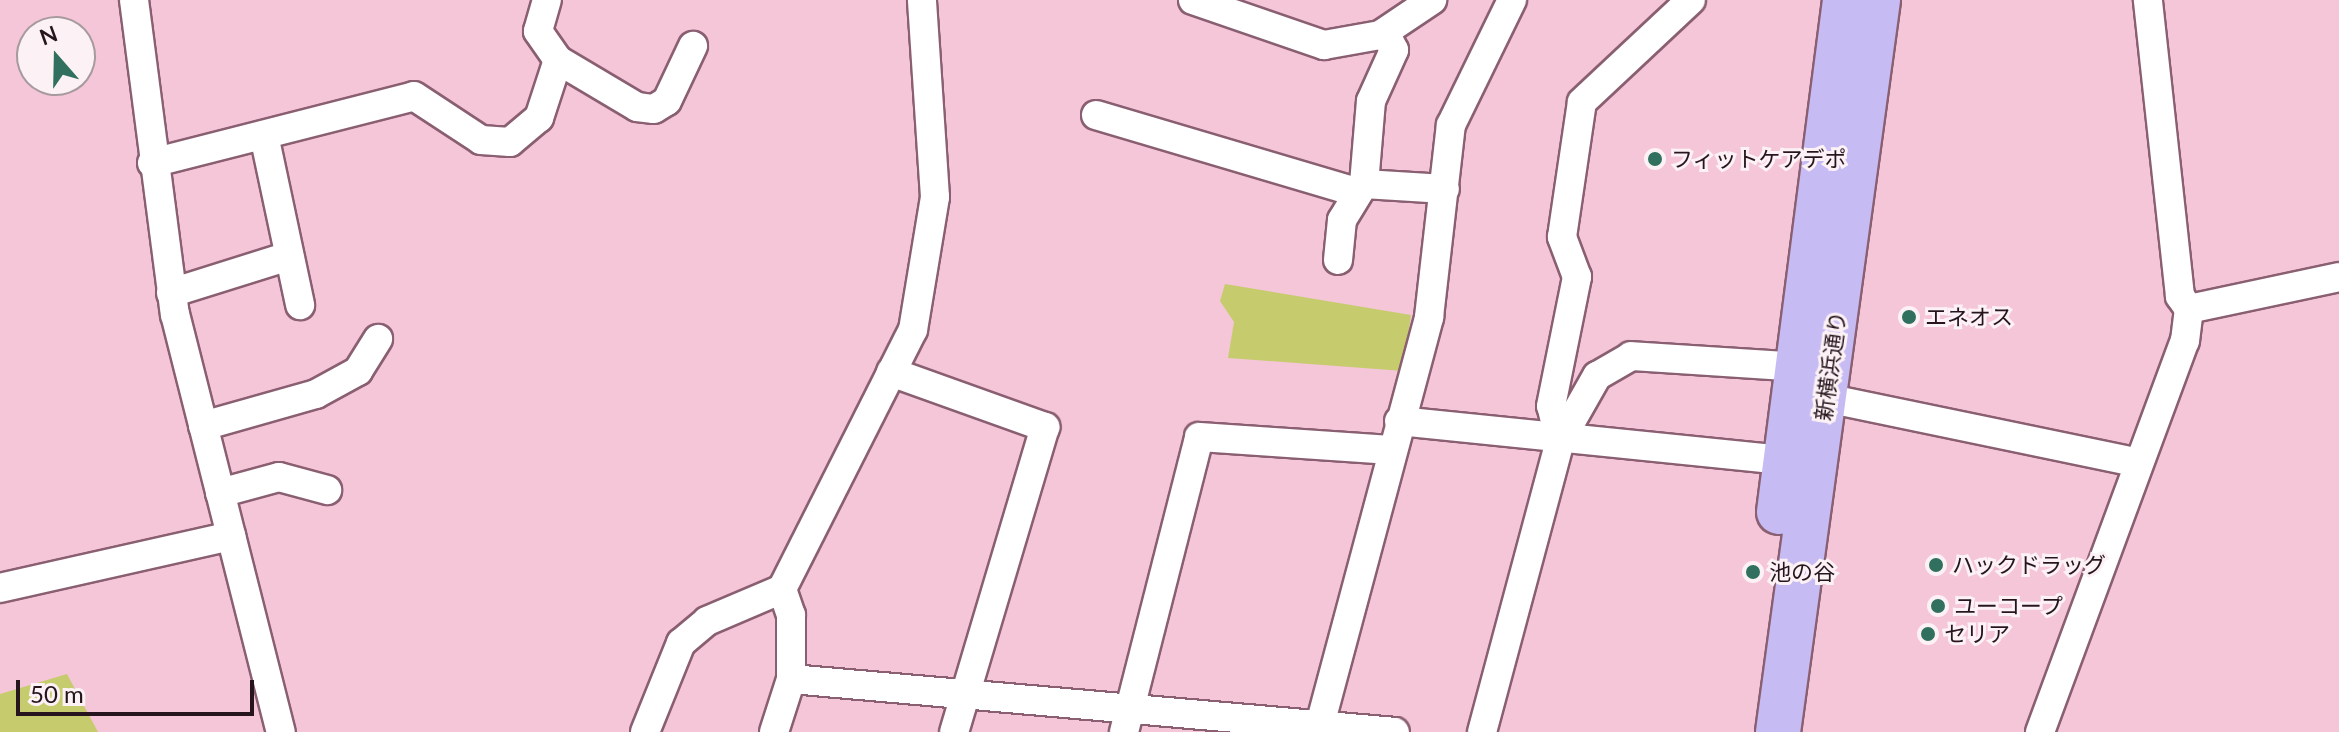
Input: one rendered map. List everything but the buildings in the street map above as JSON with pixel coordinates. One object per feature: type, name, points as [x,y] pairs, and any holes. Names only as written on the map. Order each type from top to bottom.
[{"type":"main road","name":"新横浜通り","points":[[1813,383],[1845,0]]},
{"type":"main road","name":"新横浜通り","points":[[1748,732],[1801,462],[1878,0]]},
{"type":"main road","name":"新横浜通り","points":[[1778,732],[1801,462]]},
{"type":"street","points":[[134,0],[152,163],[171,293],[281,732]]},
{"type":"street","points":[[547,0],[538,31],[558,60],[637,107],[654,109],[667,101],[693,46]]},
{"type":"street","points":[[645,732],[681,643],[707,621],[782,589],[891,372],[923,296],[935,197],[922,0]]},
{"type":"street","points":[[1193,0],[1324,45],[1385,32],[1432,0]]},
{"type":"street","points":[[1319,728],[1429,317],[1451,125],[1512,0]]},
{"type":"street","points":[[1560,441],[1551,406],[1577,277],[1562,237],[1582,102],[1691,0]]},
{"type":"street","points":[[2040,732],[2135,462],[2185,341],[2189,309],[2180,296],[2148,0]]},
{"type":"street","points":[[1338,260],[1342,220],[1360,188],[1371,101],[1394,50],[1385,32]]},
{"type":"street","points":[[152,163],[414,96],[481,140],[510,142],[539,118],[558,60]]},
{"type":"street","points":[[1096,115],[1360,188],[1445,189]]},
{"type":"street","points":[[264,135],[300,305]]},
{"type":"street","points":[[171,293],[289,256]]},
{"type":"street","points":[[2189,309],[2339,277]]},
{"type":"street","points":[[203,426],[316,394],[358,371],[378,339]]},
{"type":"street","points":[[1482,732],[1560,441],[1597,376],[1631,356],[1813,383],[2135,462]]},
{"type":"street","points":[[891,372],[1045,427],[954,732]]},
{"type":"street","points":[[1399,421],[1560,441],[1801,462]]},
{"type":"street","points":[[1127,720],[1199,437],[1392,450]]},
{"type":"street","points":[[220,493],[279,477],[327,490]]},
{"type":"street","points":[[0,588],[231,536]]},
{"type":"street","points":[[774,732],[791,679],[791,615],[782,589]]},
{"type":"street","points":[[791,679],[965,694],[1127,720],[1395,732]]},
{"type":"green space","points":[[1225,284],[1411,315],[1403,371],[1228,358],[1234,322],[1220,301]]},
{"type":"green space","points":[[67,674],[98,732],[0,732],[0,694]]},
{"type":"place","name":"フィットケアデポ","points":[[1655,159]]},
{"type":"place","name":"エネオス","points":[[1909,317]]},
{"type":"place","name":"ハックドラッグ","points":[[1936,565]]},
{"type":"place","name":"池の谷","points":[[1753,572]]},
{"type":"place","name":"ユーコープ","points":[[1938,606]]},
{"type":"place","name":"セリア","points":[[1928,634]]}]
